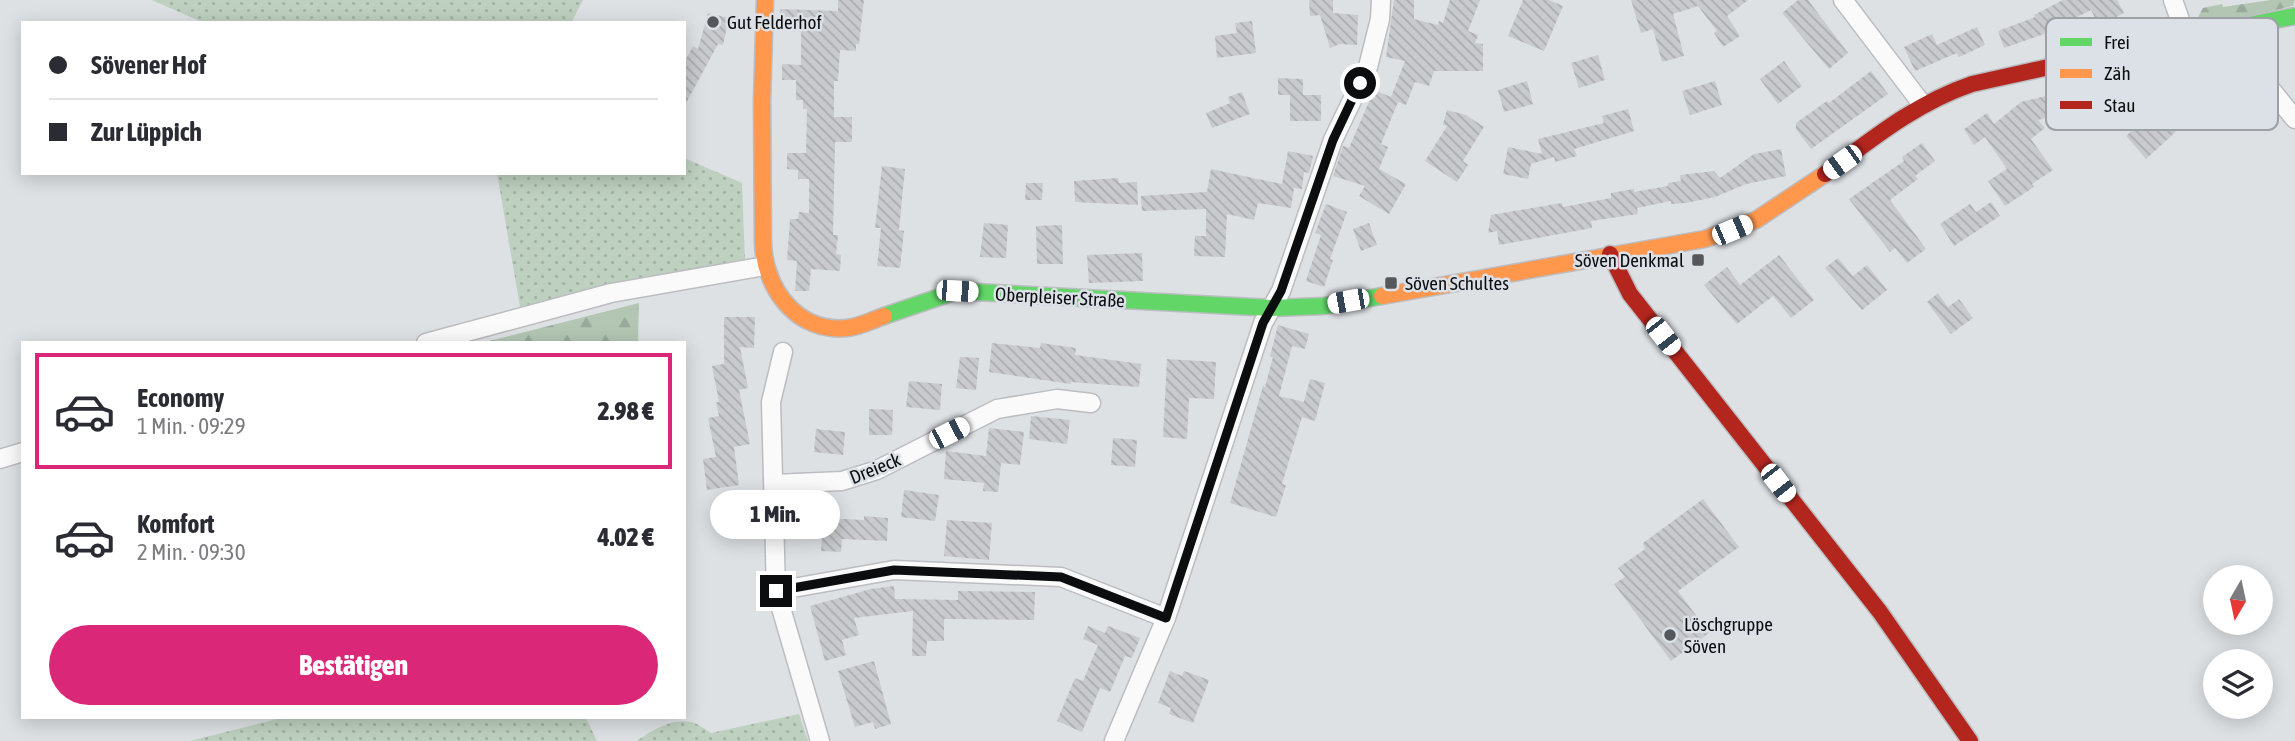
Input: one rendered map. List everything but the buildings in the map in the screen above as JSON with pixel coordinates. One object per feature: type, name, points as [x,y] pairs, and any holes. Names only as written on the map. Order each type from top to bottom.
[{"type":"main road","name":"Oberpleiser Straße","points":[[765,0],[762,155],[765,266],[783,302],[798,317],[816,325],[833,328],[848,328],[957,291],[1272,308],[1324,306],[1705,239],[1756,220],[1922,104],[1972,84],[2046,68]]},
{"type":"main road","points":[[1610,254],[1630,294],[1880,612],[1970,741]]},
{"type":"street","points":[[1114,741],[1166,618],[1263,323],[1281,291],[1333,140],[1368,66],[1380,19],[1381,0]]},
{"type":"street","points":[[1843,0],[1922,104]]},
{"type":"street","points":[[2174,0],[2180,18]]},
{"type":"street","points":[[2278,98],[2295,118]]},
{"type":"street","points":[[433,341],[611,293],[765,266]]},
{"type":"street","points":[[783,352],[771,402],[776,591],[820,741]]},
{"type":"street","name":"Dreieck","points":[[774,484],[842,481],[877,470],[997,409],[1057,399],[1091,403]]},
{"type":"street","points":[[0,458],[21,453]]},
{"type":"street","points":[[776,591],[894,570],[1061,577],[1166,618]]},
{"type":"green space","points":[[152,0],[583,0],[572,21],[199,21]]},
{"type":"green space","points":[[2271,0],[2295,0],[2293,6],[2240,18],[2198,18],[2203,8],[2222,4],[2223,7]]},
{"type":"green space","points":[[686,159],[742,183],[745,261],[520,307],[497,175],[686,175]]},
{"type":"green space","points":[[639,303],[638,341],[489,341]]},
{"type":"green space","points":[[799,714],[808,741],[637,741],[655,730],[677,722],[693,723],[711,733]]},
{"type":"green space","points":[[277,719],[586,719],[597,741],[190,741]]},
{"type":"traffic: fast","points":[[2278,19],[2295,16]]},
{"type":"traffic: fast","points":[[884,316],[957,291],[1272,308],[1324,306],[1382,296]]},
{"type":"traffic: slow","points":[[765,0],[762,101],[763,244],[770,277],[787,305],[813,323],[829,328],[847,328],[884,316]]},
{"type":"traffic: slow","points":[[1382,296],[1705,239],[1756,220],[1825,174]]},
{"type":"traffic: jam","points":[[1825,174],[1895,123],[1932,101],[1972,84],[2046,68]]},
{"type":"traffic: jam","points":[[1610,254],[1630,294],[1880,612],[1970,741]]},
{"type":"place","name":"Gut Felderhof","points":[[713,22]]},
{"type":"place","name":"Söven Denkmal","points":[[1698,260]]},
{"type":"place","name":"Söven Schultes","points":[[1391,283]]},
{"type":"place","name":"Löschgruppe Söven","points":[[1670,635]]},
{"type":"route","points":[[776,591],[894,570],[1061,577],[1166,618],[1263,323],[1281,291],[1333,140],[1360,83]]}]
